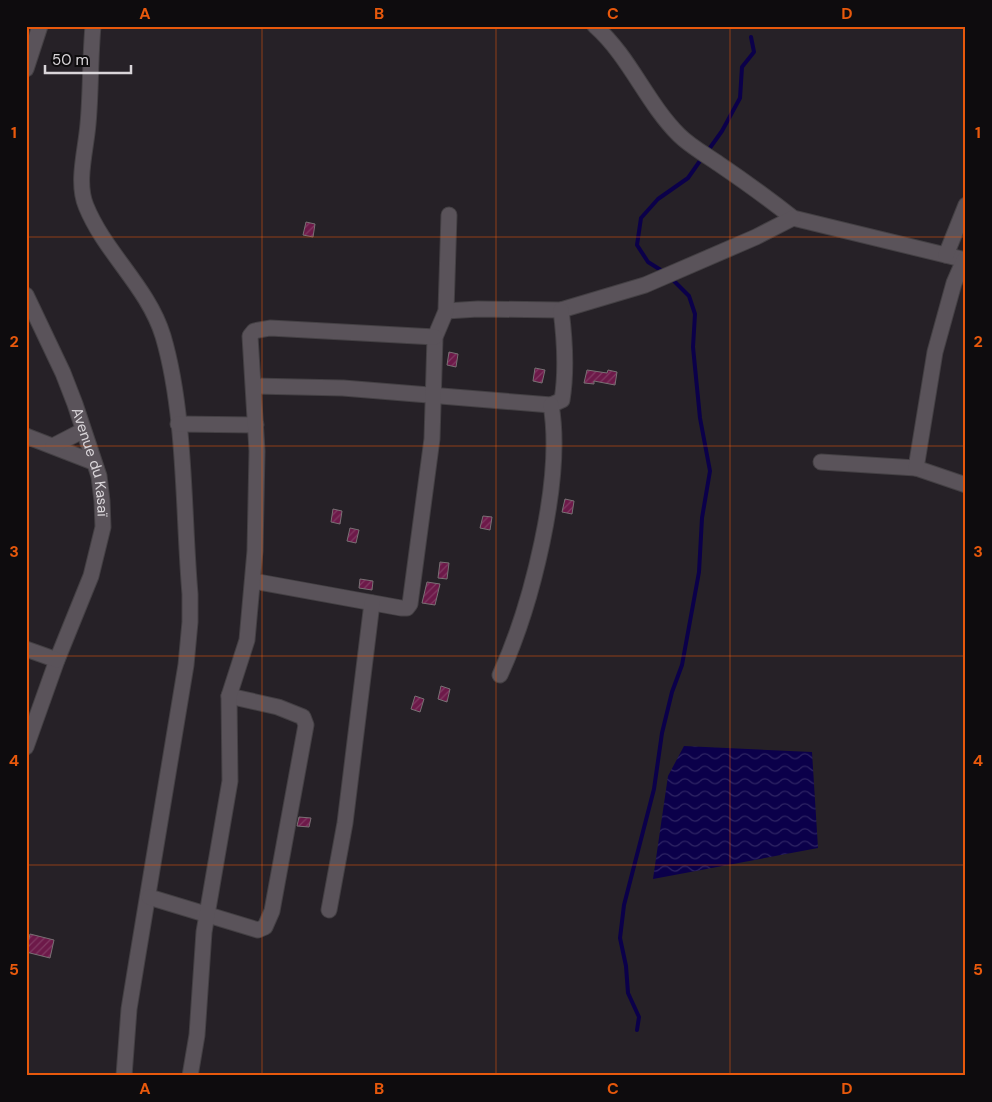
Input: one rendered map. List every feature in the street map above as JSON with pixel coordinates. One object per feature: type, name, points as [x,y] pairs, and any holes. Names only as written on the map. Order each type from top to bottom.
[{"type":"street","points":[[26,69],[40,26]]},
{"type":"street","points":[[93,26],[82,192],[95,226],[139,288],[162,335],[173,384],[178,424],[190,622],[186,665],[129,1009],[124,1076]]},
{"type":"street","points":[[595,26],[615,46],[632,69],[644,90],[680,136],[793,218],[965,260],[954,283],[937,344],[916,468]]},
{"type":"street","points":[[946,255],[966,205]]},
{"type":"street","points":[[253,581],[372,603],[407,608],[410,604],[432,439],[435,337],[446,311],[449,215]]},
{"type":"street","points":[[446,311],[478,309],[561,310],[645,285],[756,237],[793,218]]},
{"type":"street","name":"Avenue du Kasaï","points":[[26,295],[63,372],[98,476],[102,501],[103,527],[91,576],[57,660],[26,747]]},
{"type":"street","points":[[254,386],[343,388],[551,406],[562,400],[563,391],[565,360],[561,310]]},
{"type":"street","points":[[190,1076],[197,1035],[200,971],[206,915],[230,781],[229,696],[247,640],[253,581],[257,510],[256,425],[249,342],[254,331],[270,328],[435,337]]},
{"type":"street","points":[[500,676],[524,614],[545,522],[552,464],[554,420],[551,406]]},
{"type":"street","points":[[178,424],[256,425]]},
{"type":"street","points":[[53,446],[82,431]]},
{"type":"street","points":[[26,436],[93,462]]},
{"type":"street","points":[[821,462],[916,468],[966,485]]},
{"type":"street","points":[[329,910],[345,824],[372,603]]},
{"type":"street","points":[[26,649],[57,660]]},
{"type":"street","points":[[148,897],[258,930],[265,927],[272,911],[306,725],[303,717],[278,707],[229,696]]},
{"type":"water","points":[[684,746],[812,752],[818,848],[653,879],[668,776]]},
{"type":"building","points":[[306,222],[315,224],[313,237],[303,235]]},
{"type":"building","points":[[449,352],[458,354],[456,367],[447,365]]},
{"type":"building","points":[[535,368],[545,370],[542,383],[533,381]]},
{"type":"building","points":[[587,370],[607,373],[608,370],[617,372],[615,385],[594,381],[594,384],[584,383]]},
{"type":"building","points":[[565,499],[574,501],[572,514],[562,512]]},
{"type":"building","points":[[333,509],[342,511],[340,524],[331,522]]},
{"type":"building","points":[[483,516],[492,517],[490,530],[480,528]]},
{"type":"building","points":[[350,528],[359,530],[356,543],[347,541]]},
{"type":"building","points":[[440,562],[449,563],[447,579],[438,578]]},
{"type":"building","points":[[360,579],[373,581],[372,590],[359,588]]},
{"type":"building","points":[[427,582],[440,584],[435,605],[422,603]]},
{"type":"building","points":[[441,686],[450,689],[447,702],[438,699]]},
{"type":"building","points":[[415,696],[424,699],[420,712],[411,709]]},
{"type":"building","points":[[299,817],[311,818],[309,827],[297,826]]},
{"type":"building","points":[[30,934],[54,940],[50,958],[26,952]]},
{"type":"waterway","points":[[707,152],[722,131],[740,98],[742,67],[754,52],[751,37]]},
{"type":"waterway","points":[[664,272],[648,262],[637,245],[641,218],[658,199],[688,178],[702,158]]},
{"type":"waterway","points":[[637,1030],[639,1017],[628,993],[626,966],[620,938],[624,905],[654,789],[662,733],[672,692],[682,665],[699,572],[702,518],[710,471],[700,418],[693,347],[695,314],[689,296],[671,278]]}]
